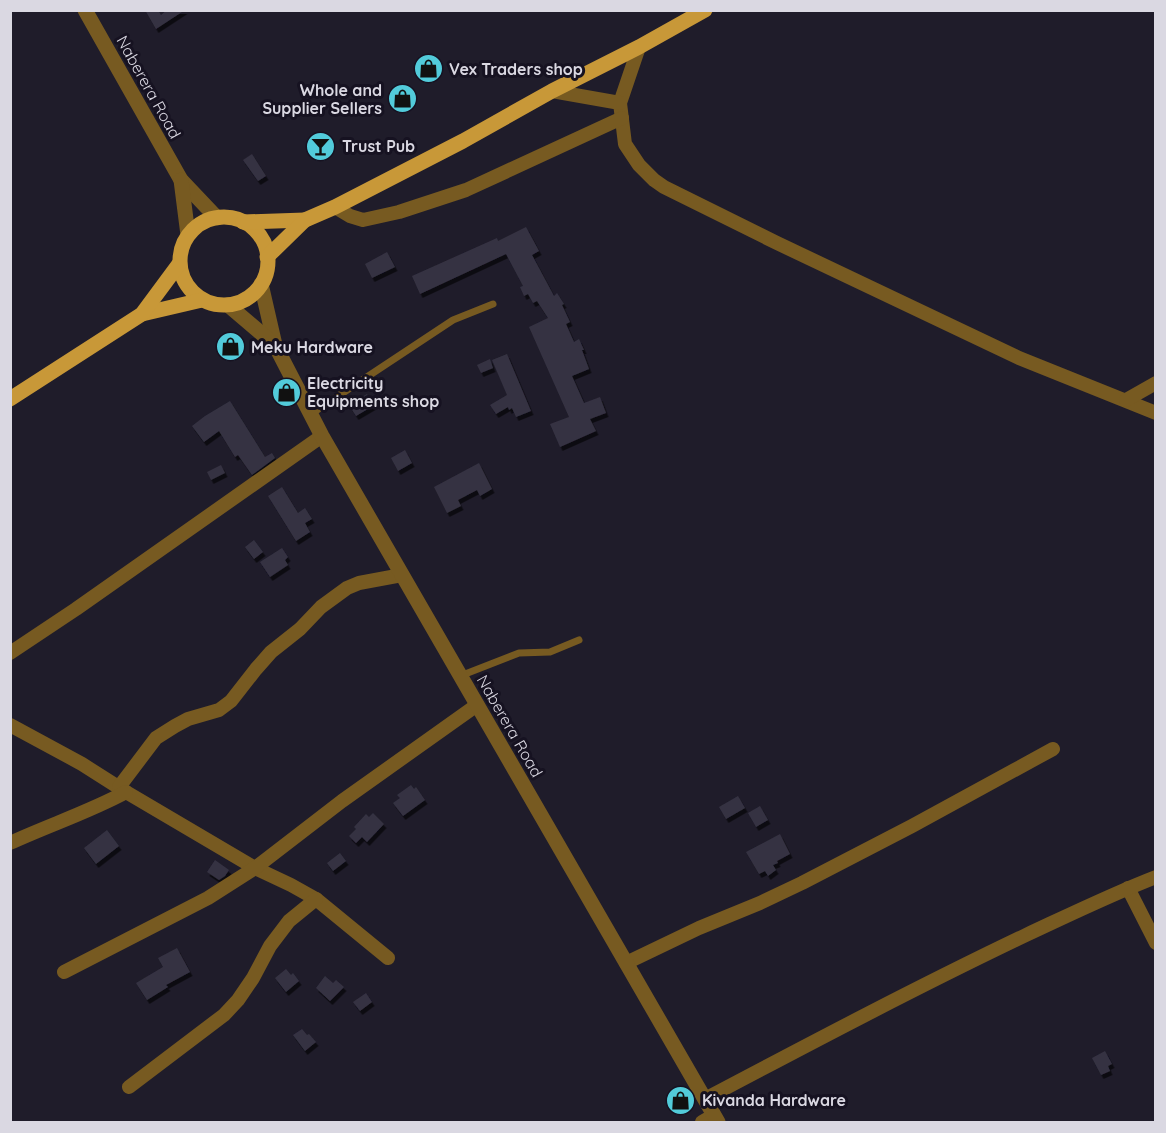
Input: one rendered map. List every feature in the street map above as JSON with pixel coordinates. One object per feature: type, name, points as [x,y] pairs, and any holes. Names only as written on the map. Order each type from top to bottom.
[{"type":"main road","points":[[267,257],[305,220],[463,141],[705,10]]},
{"type":"main road","points":[[217,218],[231,218],[243,222],[255,231],[264,243],[267,257],[267,271],[253,294],[241,302],[228,305],[202,300],[191,291],[183,279],[180,264],[181,249],[188,235],[206,221],[217,218]]},
{"type":"main road","points":[[243,222],[305,220]]},
{"type":"main road","points":[[142,314],[180,264]]},
{"type":"main road","points":[[10,399],[142,314],[202,300]]},
{"type":"street","name":"Naberera Road","points":[[86,10],[181,180],[217,218]]},
{"type":"street","points":[[639,47],[620,103],[626,144],[632,156],[654,180],[777,243],[1019,358],[1155,413]]},
{"type":"street","points":[[552,91],[620,103]]},
{"type":"street","points":[[335,207],[350,216],[363,220],[410,208],[466,190],[622,118]]},
{"type":"street","name":"Naberera Road","points":[[181,180],[188,235]]},
{"type":"street","name":"Naberera Road","points":[[261,284],[275,345],[322,436],[705,1099],[711,1120]]},
{"type":"street","name":"Naberera Road","points":[[228,305],[275,345]]},
{"type":"street","points":[[1126,400],[1155,382]]},
{"type":"street","points":[[10,653],[322,436]]},
{"type":"street","points":[[10,843],[102,805],[122,790],[156,738],[182,723],[219,710],[231,701],[272,652],[300,629],[321,607],[347,588],[359,583],[402,574]]},
{"type":"street","points":[[64,972],[208,898],[255,868],[342,801],[477,705]]},
{"type":"street","points":[[10,724],[82,764],[255,868],[316,899],[388,958]]},
{"type":"street","points":[[626,963],[802,883],[1053,749]]},
{"type":"street","points":[[705,1099],[838,1028],[972,961],[1155,877]]},
{"type":"street","points":[[1128,888],[1155,944]]},
{"type":"street","points":[[129,1087],[224,1015],[238,1000],[270,946],[289,921],[316,899]]},
{"type":"lane","points":[[311,414],[453,321],[493,304]]},
{"type":"lane","points":[[460,676],[519,653],[550,652],[579,640]]},
{"type":"building","points":[[145,10],[158,10],[161,15],[167,10],[185,10],[156,29]]},
{"type":"building","points":[[252,154],[266,176],[258,181],[243,160]]},
{"type":"building","points":[[526,227],[539,251],[532,255],[554,296],[557,293],[564,304],[562,305],[570,322],[566,324],[574,342],[579,339],[584,350],[582,350],[589,369],[572,376],[584,403],[600,397],[606,413],[590,419],[596,431],[560,447],[550,424],[569,417],[529,327],[548,318],[537,301],[533,303],[528,294],[524,296],[520,287],[523,286],[506,254],[420,294],[412,276],[497,238],[498,241]]},
{"type":"building","points":[[387,252],[395,267],[372,278],[365,264]]},
{"type":"building","points":[[507,354],[531,411],[516,417],[512,408],[509,410],[508,407],[496,414],[490,405],[507,395],[492,360]]},
{"type":"building","points":[[490,359],[493,368],[481,373],[477,365]]},
{"type":"building","points":[[367,394],[373,406],[356,416],[349,405]]},
{"type":"building","points":[[230,401],[265,457],[272,453],[275,458],[252,475],[238,455],[235,457],[219,431],[204,442],[192,426]]},
{"type":"building","points":[[405,450],[412,463],[398,471],[391,458]]},
{"type":"building","points":[[479,463],[492,489],[480,496],[477,490],[458,500],[461,506],[447,513],[434,487]]},
{"type":"building","points":[[221,465],[225,473],[211,480],[207,472]]},
{"type":"building","points":[[282,487],[298,513],[305,508],[312,519],[305,523],[310,532],[296,541],[268,496]]},
{"type":"building","points":[[254,540],[263,552],[254,559],[245,547]]},
{"type":"building","points":[[282,548],[288,557],[285,560],[288,565],[270,577],[260,562]]},
{"type":"building","points":[[411,785],[414,789],[416,787],[425,800],[403,816],[393,803],[400,798],[397,795]]},
{"type":"building","points":[[738,796],[745,808],[726,819],[719,807]]},
{"type":"building","points":[[760,806],[768,820],[756,827],[748,813]]},
{"type":"building","points":[[373,813],[384,824],[367,842],[362,837],[356,843],[349,836],[356,829],[354,827],[366,814],[369,817]]},
{"type":"building","points":[[107,830],[119,846],[96,864],[84,848]]},
{"type":"building","points":[[780,834],[790,854],[773,865],[776,870],[768,876],[765,871],[759,874],[746,852]]},
{"type":"building","points":[[340,853],[346,861],[333,871],[327,863]]},
{"type":"building","points":[[215,860],[229,870],[219,880],[207,872]]},
{"type":"building","points":[[177,948],[190,972],[166,985],[168,987],[147,1000],[136,983],[163,967],[158,958]]},
{"type":"building","points":[[286,969],[291,975],[293,973],[299,981],[286,992],[275,978]]},
{"type":"building","points":[[325,976],[333,983],[336,980],[344,987],[330,1001],[316,988]]},
{"type":"building","points":[[366,993],[372,1002],[360,1011],[353,1002]]},
{"type":"building","points":[[302,1029],[316,1042],[305,1051],[293,1035]]},
{"type":"building","points":[[1105,1051],[1112,1064],[1108,1066],[1110,1071],[1101,1075],[1092,1058]]},
{"type":"place","name":"Vex Traders shop","points":[[428,69]]},
{"type":"place","name":"Whole and Supplier Sellers","points":[[403,99]]},
{"type":"place","name":"Trust Pub","points":[[321,146]]},
{"type":"place","name":"Meku Hardware","points":[[230,347]]},
{"type":"place","name":"Electricity Equipments shop","points":[[286,392]]},
{"type":"place","name":"Kivanda Hardware","points":[[681,1100]]}]
